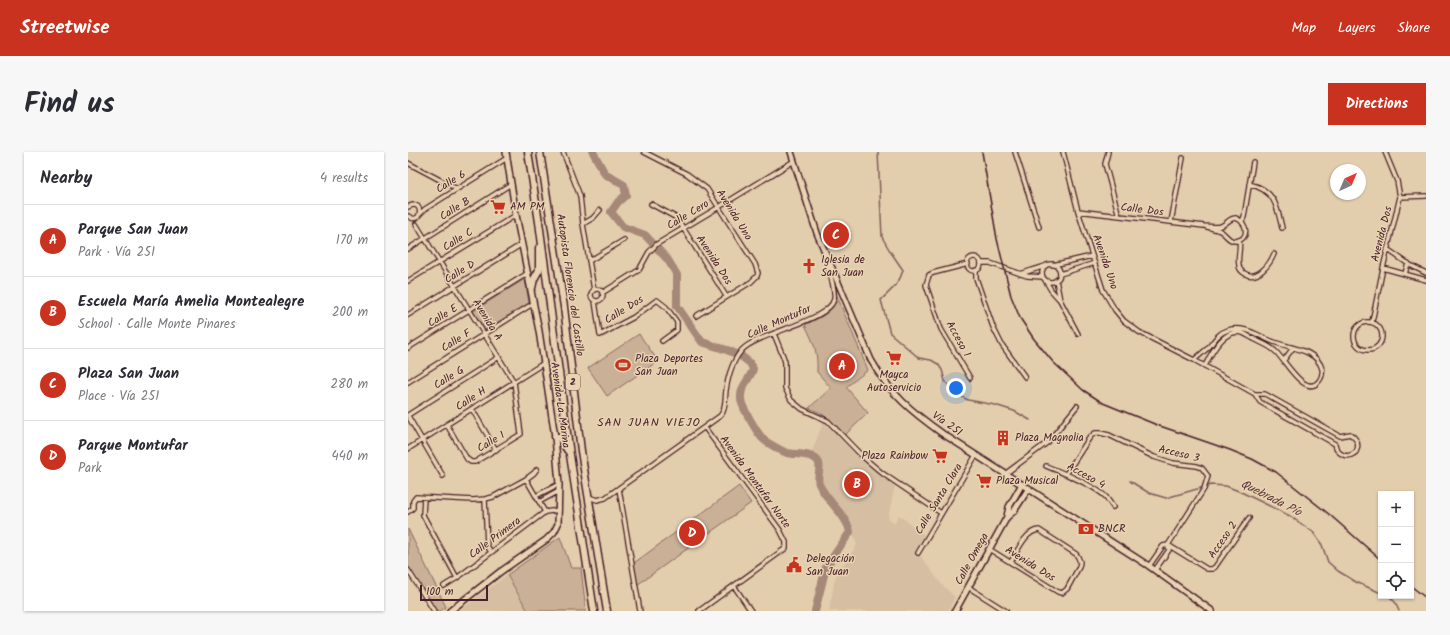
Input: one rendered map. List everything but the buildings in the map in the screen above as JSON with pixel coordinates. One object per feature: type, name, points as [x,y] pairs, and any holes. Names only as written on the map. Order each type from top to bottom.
[{"type":"highway","name":"Autopista Florencio del Castillo","points":[[528,152],[539,222],[570,455],[594,611]]},
{"type":"highway","name":"Autopista Florencio del Castillo","points":[[540,152],[564,307],[581,451],[607,611]]},
{"type":"highway","points":[[532,288],[534,279],[539,270],[539,222]]},
{"type":"highway","points":[[555,437],[559,437],[570,455]]},
{"type":"street","points":[[563,152],[580,196],[594,290],[591,296],[595,301],[599,301],[602,299],[602,293],[600,290],[594,290]]},
{"type":"street","name":"Avenida Uno","points":[[644,152],[687,174],[707,189],[755,264],[758,273],[757,276],[751,282],[726,296]]},
{"type":"street","name":"Vía 251","points":[[791,152],[818,233],[871,360],[879,374],[914,413],[1005,474],[1149,566],[1212,611]]},
{"type":"street","points":[[1015,152],[1039,227]]},
{"type":"street","name":"Avenida Uno","points":[[1063,152],[1078,211],[1103,290],[1115,310],[1124,321],[1140,332],[1255,394],[1260,402],[1335,444],[1336,450],[1340,454],[1350,456],[1356,452],[1358,444],[1357,440],[1350,434],[1340,436],[1265,394],[1255,394]]},
{"type":"street","points":[[1108,152],[1105,164],[1119,216]]},
{"type":"street","name":"Avenida Dos","points":[[1372,322],[1387,249],[1400,197],[1397,181],[1385,152]]},
{"type":"street","name":"Avenida La Marina","points":[[450,611],[500,572],[546,540],[554,532],[558,524],[559,484],[555,437],[532,288],[516,215],[507,155]]},
{"type":"street","name":"Calle 6","points":[[420,214],[425,209],[507,155]]},
{"type":"street","points":[[1171,222],[1183,158]]},
{"type":"street","name":"Calle Cero","points":[[602,293],[639,270],[653,247],[657,244],[794,161]]},
{"type":"street","points":[[408,162],[457,189]]},
{"type":"street","points":[[1253,162],[1244,217],[1242,221],[1245,226],[1245,233],[1239,240],[1239,265],[1241,270],[1246,274],[1252,275],[1259,273],[1270,264],[1274,254]]},
{"type":"street","name":"Calle B","points":[[408,249],[511,184]]},
{"type":"street","points":[[1250,184],[1260,186],[1268,192],[1274,200],[1282,228]]},
{"type":"street","points":[[1400,197],[1426,196]]},
{"type":"street","name":"Avenida Dos","points":[[651,204],[675,217],[680,223],[726,296]]},
{"type":"street","points":[[409,205],[415,205],[419,208],[425,209]]},
{"type":"street","points":[[408,216],[415,218],[420,214],[419,208]]},
{"type":"street","points":[[583,224],[594,218],[600,210]]},
{"type":"street","name":"Calle Dos","points":[[1078,211],[1204,226],[1222,226],[1232,218],[1242,221]]},
{"type":"street","name":"Calle C","points":[[408,282],[516,215]]},
{"type":"street","name":"Avenida A","points":[[416,224],[514,382],[521,434]]},
{"type":"street","name":"Calle Dos","points":[[1204,226],[1220,231],[1228,239],[1235,241],[1239,240]]},
{"type":"street","name":"Calle Montufar","points":[[589,497],[601,499],[618,490],[720,416],[724,411],[727,388],[737,357],[750,344],[823,312],[831,306],[834,297],[833,288],[818,233]]},
{"type":"street","points":[[589,262],[624,240]]},
{"type":"street","name":"Calle D","points":[[408,315],[522,244]]},
{"type":"street","points":[[1387,249],[1408,264],[1426,273]]},
{"type":"street","points":[[1019,274],[1046,266],[1092,256]]},
{"type":"street","points":[[972,257],[978,258],[981,263],[981,266],[976,270],[970,269],[968,261],[972,257]]},
{"type":"street","points":[[981,263],[990,263],[1019,274],[1044,278],[1053,282],[1056,280]]},
{"type":"street","points":[[1060,300],[1056,280],[1060,274],[1095,263]]},
{"type":"street","name":"Acceso 1","points":[[968,264],[933,273],[929,275],[926,285],[941,329],[970,378]]},
{"type":"street","points":[[1405,274],[1408,264]]},
{"type":"street","points":[[1053,265],[1057,266],[1060,274]]},
{"type":"street","points":[[1046,266],[1043,269],[1044,278],[1051,290],[1060,300],[1078,334]]},
{"type":"street","points":[[1383,268],[1426,280]]},
{"type":"street","points":[[976,270],[976,278],[993,327],[1002,345],[1025,377]]},
{"type":"street","name":"Calle E","points":[[408,348],[528,273]]},
{"type":"street","points":[[696,316],[726,296]]},
{"type":"street","name":"Calle Dos","points":[[595,301],[600,335],[634,317],[657,300],[666,307],[677,322],[677,330],[662,341]]},
{"type":"street","name":"Calle F","points":[[408,382],[534,303]]},
{"type":"street","points":[[1372,322],[1381,330],[1382,340],[1375,348],[1366,350],[1358,346],[1355,341],[1355,331],[1361,324],[1372,322]]},
{"type":"street","points":[[1194,360],[1224,332],[1237,328],[1247,329],[1272,341],[1309,354],[1321,367],[1322,374],[1321,379],[1317,383],[1310,385],[1304,384],[1272,348],[1243,334],[1237,333],[1228,335],[1219,342],[1212,351],[1205,366]]},
{"type":"street","points":[[774,334],[785,362],[785,388],[791,400],[802,408],[828,421],[882,474],[941,513]]},
{"type":"street","points":[[1256,340],[1259,335]]},
{"type":"street","points":[[1215,339],[1219,342]]},
{"type":"street","points":[[1284,360],[1293,348]]},
{"type":"street","name":"Calle G","points":[[408,415],[499,357]]},
{"type":"street","name":"Calle H","points":[[408,449],[544,363]]},
{"type":"street","points":[[1005,474],[1048,442],[1077,406]]},
{"type":"street","points":[[472,409],[496,450]]},
{"type":"street","points":[[408,415],[444,476]]},
{"type":"street","name":"Calle I","points":[[447,425],[467,459],[471,462],[475,462],[521,434]]},
{"type":"street","name":"Avenida Montufar Norte","points":[[705,428],[780,530],[786,542],[786,548],[734,586]]},
{"type":"street","name":"Acceso 3","points":[[1066,474],[1090,437],[1095,433],[1109,435],[1154,457],[1173,463],[1202,468],[1208,476],[1204,489],[1168,545]]},
{"type":"street","name":"Calle Santa Clara","points":[[918,553],[976,455]]},
{"type":"street","name":"Acceso 4","points":[[1046,466],[1066,474],[1099,492],[1106,497],[1113,507]]},
{"type":"street","points":[[408,512],[413,508],[414,499],[416,497],[473,500],[493,497],[526,479],[537,469]]},
{"type":"street","points":[[526,479],[545,512]]},
{"type":"street","points":[[536,496],[559,484]]},
{"type":"street","name":"Calle Omega","points":[[1007,517],[1009,507],[1022,484]]},
{"type":"street","name":"Calle Omega","points":[[955,611],[1007,517],[1014,510],[1029,488]]},
{"type":"street","points":[[618,490],[640,611]]},
{"type":"street","points":[[539,502],[559,491]]},
{"type":"street","points":[[424,498],[423,514],[457,578]]},
{"type":"street","points":[[485,499],[488,546],[491,552]]},
{"type":"street","name":"Calle Primera","points":[[444,586],[457,578],[545,512],[559,510]]},
{"type":"street","name":"Acceso 2","points":[[1168,545],[1207,569],[1212,569],[1215,567],[1249,518]]},
{"type":"street","name":"Avenida Dos","points":[[989,549],[1058,592],[1062,593],[1067,589],[1079,567],[1080,562],[1076,554],[1042,531],[1034,530],[1022,544],[1011,562]]},
{"type":"street","points":[[1149,566],[1163,546],[1168,545],[1169,550],[1155,570]]},
{"type":"street","points":[[408,570],[434,611]]},
{"type":"street","points":[[699,611],[734,586],[751,611]]},
{"type":"street","points":[[968,587],[1006,611]]},
{"type":"shaded area","points":[[525,279],[529,303],[485,330],[473,311]]},
{"type":"shaded area","points":[[837,296],[868,370],[846,387],[868,413],[845,435],[828,419],[809,408],[831,388],[817,372],[815,348],[805,325],[829,311]]},
{"type":"shaded area","name":"Plaza Deportes San Juan","points":[[639,334],[658,361],[607,396],[588,368]]},
{"type":"shaded area","points":[[823,423],[831,429],[861,460],[895,486],[888,517],[894,524],[899,515],[925,536],[916,550],[942,585],[955,597],[948,611],[829,611],[835,579],[857,545],[849,519],[829,495],[821,481],[821,463],[817,457],[811,454]]},
{"type":"shaded area","points":[[739,486],[751,503],[637,585],[634,563]]},
{"type":"shaded area","points":[[408,529],[446,607],[440,611],[435,611],[408,567]]},
{"type":"shaded area","points":[[560,537],[571,568],[581,568],[586,611],[528,611],[507,575]]},
{"type":"shaded area","points":[[507,575],[528,611],[461,611],[462,609]]},
{"type":"waterway","points":[[593,152],[605,174],[624,185],[626,195],[618,202],[611,212],[623,227],[645,235],[668,260],[677,275],[677,306],[702,342],[741,356],[750,363],[753,369],[742,390],[741,399],[754,426],[763,439],[787,453],[811,456],[819,462],[819,484],[826,496],[845,520],[850,532],[826,567],[815,611]]},
{"type":"waterway","name":"Quebrada Pío","points":[[878,152],[882,237],[903,270],[892,290],[881,300],[890,333],[919,358],[931,360],[938,364],[942,370],[945,381],[956,394],[968,400],[995,405],[1014,411],[1030,420]]},
{"type":"waterway","name":"Quebrada Pío","points":[[1130,481],[1149,493],[1166,498],[1211,485],[1226,486],[1241,492],[1290,516],[1313,532],[1322,545],[1328,562],[1338,571],[1356,582],[1378,592]]},
{"type":"waterway","name":"Quebrada Pío","points":[[1392,599],[1399,611]]},
{"type":"railway","points":[[982,152],[997,239],[1011,296],[1020,318],[1034,339],[1053,362],[1083,390],[1103,403],[1157,425],[1230,450],[1252,459],[1276,472],[1330,515],[1378,557]]},
{"type":"railway","points":[[1414,588],[1426,598]]},
{"type":"place","name":"AM PM","points":[[498,207]]},
{"type":"place","name":"Plaza San Juan","points":[[836,235]]},
{"type":"place","name":"Iglesia de San Juan","points":[[809,266]]},
{"type":"place","name":"Mayca Autoservicio","points":[[894,358]]},
{"type":"place","name":"Plaza Deportes San Juan","points":[[623,365]]},
{"type":"place","name":"Parque San Juan","points":[[842,366]]},
{"type":"place","name":"Plaza Magnolia","points":[[1003,438]]},
{"type":"place","name":"Plaza Rainbow","points":[[940,456]]},
{"type":"place","name":"Plaza Musical","points":[[984,481]]},
{"type":"place","name":"Escuela María Amelia Montealegre","points":[[857,484]]},
{"type":"place","name":"BNCR","points":[[1086,529]]},
{"type":"place","name":"Parque Montufar","points":[[692,533]]},
{"type":"place","name":"Delegación San Juan","points":[[794,565]]},
{"type":"district","name":"SAN JUAN VIEJO","points":[[649,422]]}]
